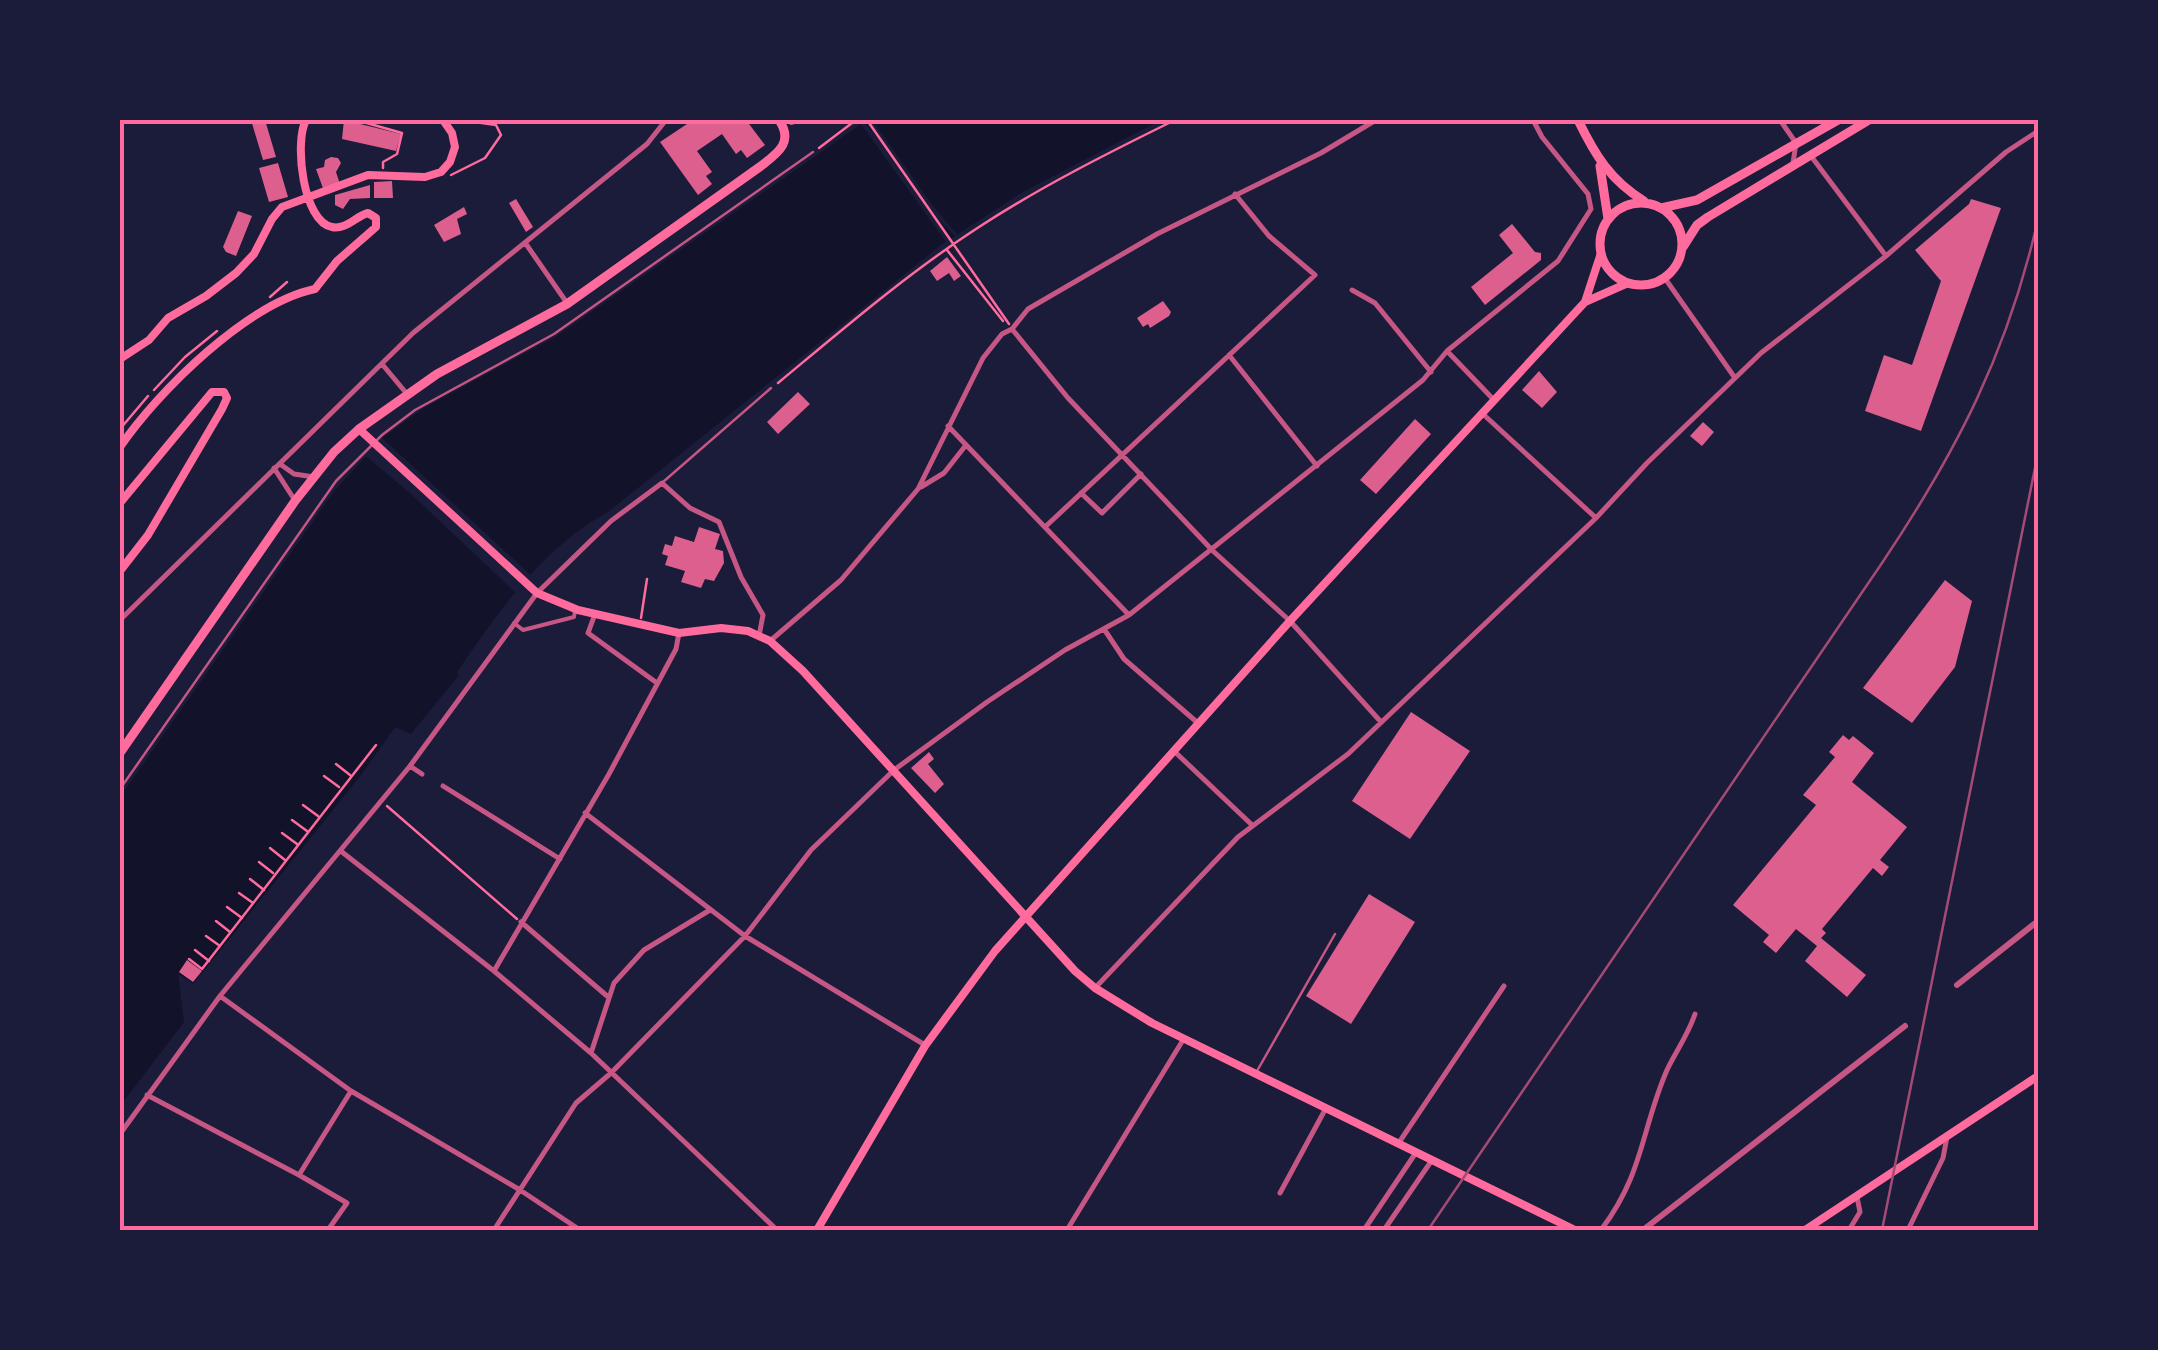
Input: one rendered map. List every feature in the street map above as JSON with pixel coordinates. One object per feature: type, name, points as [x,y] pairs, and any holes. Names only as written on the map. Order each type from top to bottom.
[{"type":"main road","points":[[120,447],[140,420],[208,350],[295,292],[315,289],[337,261],[375,230],[376,218],[368,213],[338,228],[327,226],[317,217],[298,157],[306,120]]},
{"type":"main road","points":[[120,359],[148,340],[168,318],[236,273],[256,252],[276,213],[364,176],[438,174],[450,162],[455,147],[452,133],[442,120]]},
{"type":"main road","points":[[120,753],[314,476],[359,429],[436,374],[568,304],[778,153],[786,135],[779,120]]},
{"type":"main road","points":[[1578,120],[1600,163],[1619,184],[1646,203],[1661,208],[1678,225],[1682,248]]},
{"type":"main road","points":[[1661,208],[1698,200],[1838,120]]},
{"type":"main road","points":[[1646,203],[1618,209],[1608,219],[1600,241],[1610,271],[1628,282],[1647,284],[1664,277],[1673,270],[1698,225],[1708,217],[1869,120]]},
{"type":"main road","points":[[1600,163],[1608,219]]},
{"type":"main road","points":[[1586,302],[1601,252]]},
{"type":"main road","points":[[816,1230],[925,1046],[996,951],[1290,622],[1586,302],[1628,282]]},
{"type":"main road","points":[[120,503],[212,392],[224,392],[227,398],[222,409],[148,535],[120,571]]},
{"type":"main road","points":[[359,429],[533,590],[595,614],[679,633],[722,628],[770,641],[803,671],[1074,971],[1094,988],[1133,1013],[1574,1230]]},
{"type":"main road","points":[[1805,1230],[2038,1076]]},
{"type":"street","points":[[120,620],[456,295],[526,244],[647,144],[666,120]]},
{"type":"street","points":[[791,123],[801,120]]},
{"type":"street","points":[[770,641],[841,580],[918,489],[983,358],[1028,309],[1376,120]]},
{"type":"street","points":[[494,1230],[576,1103],[611,1073],[745,936],[811,850],[894,770],[987,702],[1129,615],[1431,372],[1447,352],[1558,261],[1591,209],[1588,194],[1533,120]]},
{"type":"street","points":[[1780,120],[1796,143],[1792,166]]},
{"type":"street","points":[[1094,988],[1252,824],[1348,754],[1596,518],[1735,378],[1812,311],[1886,256],[2006,152],[2038,131]]},
{"type":"street","points":[[1810,156],[1886,256]]},
{"type":"street","points":[[1044,526],[1315,275],[1269,236],[1235,194]]},
{"type":"street","points":[[526,244],[568,304]]},
{"type":"street","points":[[1664,277],[1735,378]]},
{"type":"street","points":[[1352,290],[1375,303],[1431,372]]},
{"type":"street","points":[[1012,329],[1068,398],[1213,550],[1290,622],[1381,722]]},
{"type":"street","points":[[1447,352],[1496,402]]},
{"type":"street","points":[[1229,355],[1317,466]]},
{"type":"street","points":[[382,364],[406,394]]},
{"type":"street","points":[[1484,414],[1596,518]]},
{"type":"street","points":[[948,426],[1129,615]]},
{"type":"street","points":[[918,489],[944,473],[966,444]]},
{"type":"street","points":[[276,466],[294,474],[314,476]]},
{"type":"street","points":[[276,466],[295,502]]},
{"type":"street","points":[[1081,492],[1102,513],[1140,474]]},
{"type":"street","points":[[120,1134],[220,996],[410,766],[514,623],[533,590],[611,521],[662,483],[690,508],[719,522],[742,576],[764,614],[760,636]]},
{"type":"street","points":[[514,623],[523,630],[574,616],[576,608]]},
{"type":"street","points":[[595,614],[588,633],[657,683]]},
{"type":"street","points":[[1104,628],[1124,660],[1199,724]]},
{"type":"street","points":[[494,970],[676,649],[679,633]]},
{"type":"street","points":[[1174,751],[1252,824]]},
{"type":"street","points":[[410,766],[422,774]]},
{"type":"street","points":[[442,786],[560,859]]},
{"type":"street","points":[[585,813],[745,936],[925,1046]]},
{"type":"street","points":[[341,852],[494,970],[592,1053],[777,1230]]},
{"type":"street","points":[[592,1053],[614,983],[644,950],[710,910]]},
{"type":"street","points":[[1957,985],[2038,921]]},
{"type":"street","points":[[521,922],[607,996]]},
{"type":"street","points":[[1398,1144],[1504,986]]},
{"type":"street","points":[[220,996],[351,1091],[520,1190],[580,1230]]},
{"type":"street","points":[[1601,1230],[1631,1182],[1667,1071],[1695,1014]]},
{"type":"street","points":[[1643,1230],[1905,1026]]},
{"type":"street","points":[[1067,1230],[1185,1037]]},
{"type":"street","points":[[299,1175],[351,1091]]},
{"type":"street","points":[[148,1095],[347,1203],[328,1230]]},
{"type":"street","points":[[1280,1193],[1326,1108]]},
{"type":"street","points":[[1908,1230],[1944,1158],[1947,1137]]},
{"type":"street","points":[[1364,1230],[1416,1152]]},
{"type":"street","points":[[1384,1230],[1432,1160]]},
{"type":"street","points":[[1848,1230],[1860,1212],[1857,1196]]},
{"type":"lane","points":[[120,790],[336,481],[382,435],[416,410],[554,334],[814,152]]},
{"type":"lane","points":[[662,483],[771,388]]},
{"type":"lane","points":[[1256,1072],[1335,934]]},
{"type":"path","points":[[356,120],[402,133],[397,154],[383,162],[385,174]]},
{"type":"path","points":[[438,174],[442,179],[468,169],[485,158],[501,134],[496,125],[460,120]]},
{"type":"path","points":[[814,152],[856,120]]},
{"type":"path","points":[[867,120],[1003,317],[1002,322],[946,249]]},
{"type":"path","points":[[771,388],[946,249],[1034,192],[1175,120]]},
{"type":"path","points":[[638,624],[648,579]]},
{"type":"path","points":[[188,959],[202,969],[376,744]]},
{"type":"path","points":[[336,764],[352,776]]},
{"type":"path","points":[[324,776],[342,789]]},
{"type":"path","points":[[382,801],[521,922]]},
{"type":"path","points":[[303,805],[320,817]]},
{"type":"path","points":[[292,820],[308,832]]},
{"type":"path","points":[[282,833],[298,845]]},
{"type":"path","points":[[270,848],[286,861]]},
{"type":"path","points":[[259,862],[275,875]]},
{"type":"path","points":[[250,878],[264,890]]},
{"type":"path","points":[[239,893],[253,904]]},
{"type":"path","points":[[228,907],[242,918]]},
{"type":"path","points":[[216,921],[231,932]]},
{"type":"path","points":[[206,936],[220,946]]},
{"type":"path","points":[[195,950],[209,960]]},
{"type":"shaded area","points":[[867,120],[1161,120],[1021,193],[941,245],[542,562],[506,604],[457,672],[459,675],[411,734],[395,727],[193,984],[178,974],[184,1022],[120,1106],[120,797],[335,490],[384,437],[424,408],[557,336]]},
{"type":"pier","points":[[865,120],[872,120],[957,234],[939,220],[954,242],[949,246],[861,124],[873,132]]},
{"type":"pier","points":[[379,435],[534,578],[518,595],[361,452]]},
{"type":"building","points":[[251,120],[265,120],[276,157],[263,160]]},
{"type":"building","points":[[344,120],[401,134],[396,151],[342,139]]},
{"type":"building","points":[[693,120],[746,120],[765,145],[747,158],[741,150],[736,154],[722,134],[697,151],[712,172],[706,176],[712,184],[698,195],[660,142]]},
{"type":"building","points":[[331,157],[341,163],[336,172],[340,184],[324,191],[316,169],[324,167],[325,160]]},
{"type":"building","points":[[278,163],[288,197],[269,202],[259,168]]},
{"type":"building","points":[[392,181],[393,198],[374,198],[374,182]]},
{"type":"building","points":[[370,185],[370,198],[350,199],[343,209],[335,205],[335,195]]},
{"type":"building","points":[[516,199],[533,227],[526,232],[509,203]]},
{"type":"building","points":[[1971,199],[2001,208],[1921,431],[1865,411],[1884,355],[1912,365],[1941,281],[1915,250]]},
{"type":"building","points":[[464,207],[467,214],[457,219],[461,234],[444,242],[434,225]]},
{"type":"building","points":[[238,211],[252,216],[236,256],[223,247]]},
{"type":"building","points":[[1512,224],[1535,252],[1541,253],[1541,260],[1485,305],[1471,287],[1513,253],[1499,235]]},
{"type":"building","points":[[947,257],[961,276],[954,281],[949,273],[937,281],[930,271]]},
{"type":"building","points":[[1163,301],[1171,312],[1169,316],[1150,328],[1148,324],[1143,327],[1137,318]]},
{"type":"building","points":[[1539,371],[1557,392],[1542,408],[1522,390]]},
{"type":"building","points":[[798,392],[810,404],[778,434],[767,422]]},
{"type":"building","points":[[1415,419],[1431,434],[1376,494],[1360,480]]},
{"type":"building","points":[[1703,422],[1714,432],[1702,446],[1690,436]]},
{"type":"building","points":[[699,527],[720,534],[715,549],[723,551],[724,563],[714,581],[705,579],[701,588],[681,582],[685,571],[665,565],[668,556],[662,554],[665,544],[672,546],[675,536],[694,542]]},
{"type":"building","points":[[1945,580],[1972,601],[1955,667],[1912,723],[1863,688]]},
{"type":"building","points":[[1411,712],[1470,751],[1410,839],[1352,801]]},
{"type":"building","points":[[1843,735],[1849,740],[1853,736],[1874,753],[1852,782],[1907,827],[1880,860],[1889,867],[1882,876],[1873,868],[1822,929],[1826,933],[1821,938],[1866,975],[1847,997],[1805,961],[1817,946],[1796,929],[1776,953],[1763,942],[1769,935],[1733,905],[1816,805],[1803,795],[1835,757],[1829,752]]},
{"type":"building","points":[[929,752],[934,759],[928,764],[944,784],[935,793],[911,768]]},
{"type":"building","points":[[1369,894],[1415,922],[1351,1024],[1306,996]]},
{"type":"building","points":[[187,960],[202,971],[193,982],[179,972]]},
{"type":"railway","points":[[1428,1230],[1934,481],[1995,357],[2012,313],[2038,219]]},
{"type":"railway","points":[[1882,1230],[2038,453]]}]
